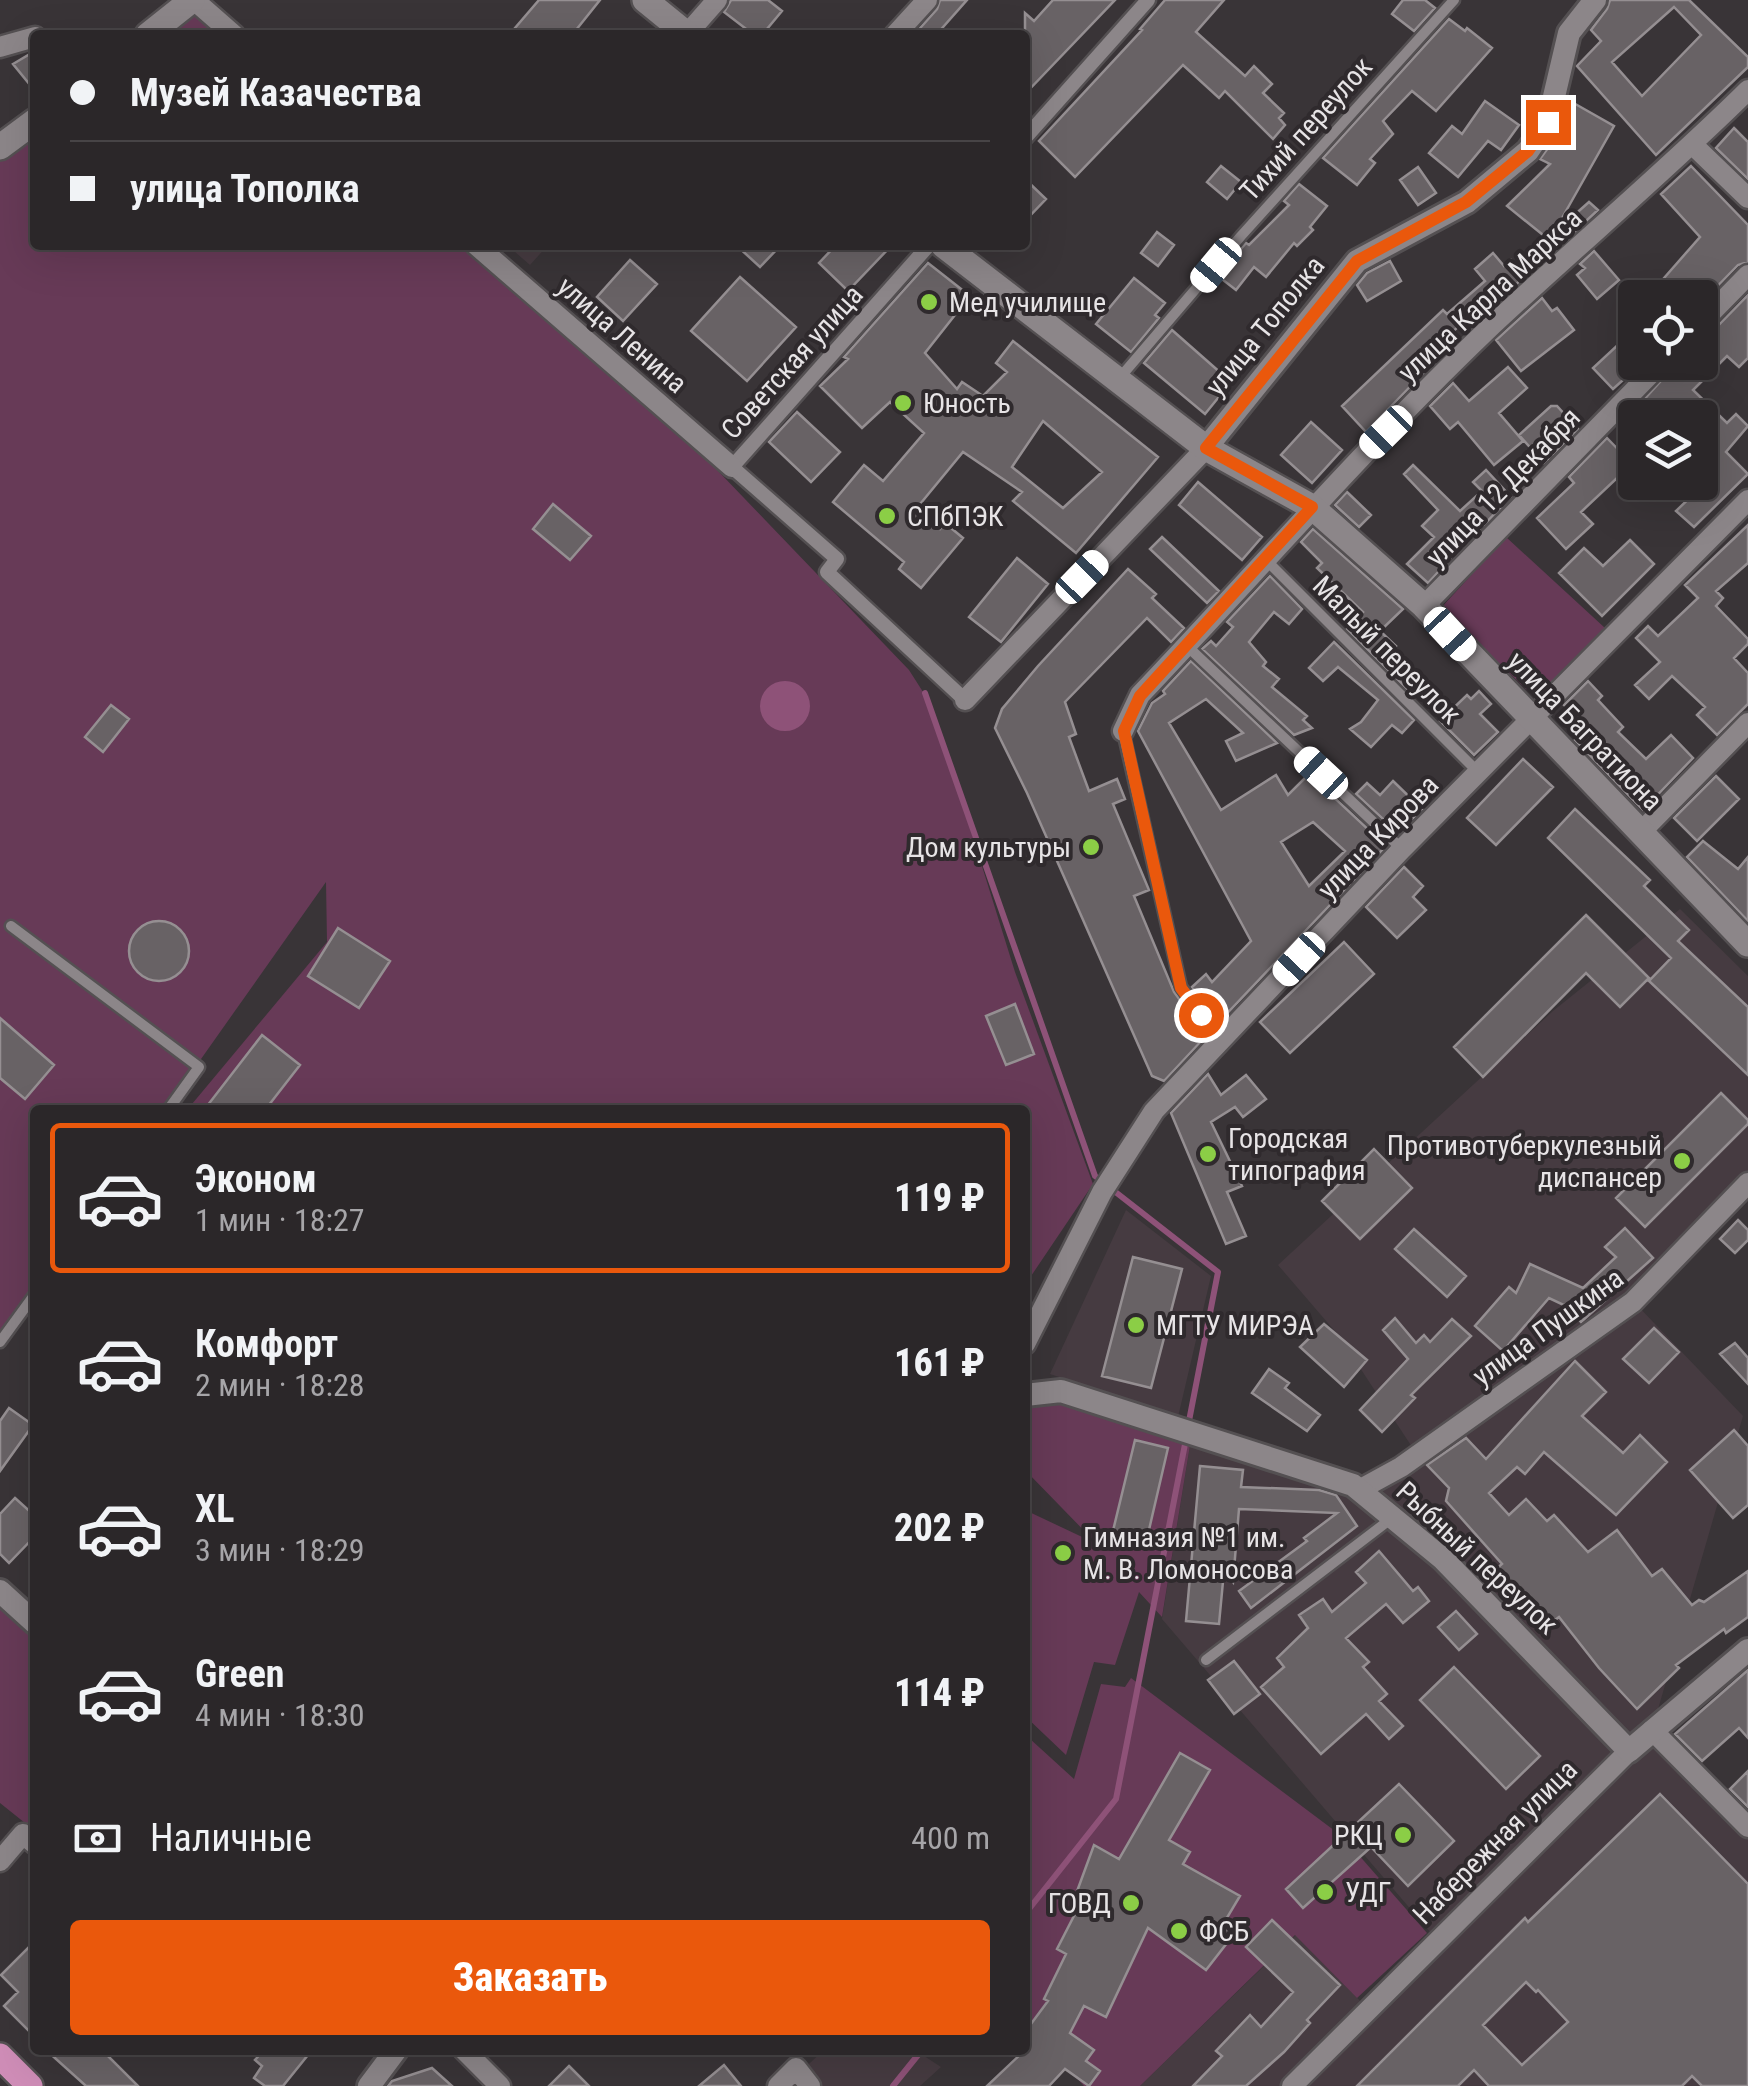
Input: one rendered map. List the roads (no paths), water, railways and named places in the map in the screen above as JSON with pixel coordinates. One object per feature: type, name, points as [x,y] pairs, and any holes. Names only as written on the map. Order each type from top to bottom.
[{"type":"main road","points":[[154,30],[193,0]]},
{"type":"main road","points":[[645,0],[682,30]]},
{"type":"main road","points":[[0,146],[30,125]]},
{"type":"main road","name":"улица Багратиона","points":[[949,250],[1206,448],[1312,507],[1424,606],[1748,944]]},
{"type":"main road","points":[[0,2056],[30,2086]]},
{"type":"street","points":[[193,0],[228,30]]},
{"type":"street","points":[[692,30],[717,0]]},
{"type":"street","points":[[900,30],[927,0]]},
{"type":"street","points":[[1030,132],[1148,0]]},
{"type":"street","name":"улица Тополка","points":[[965,700],[1206,448],[1357,261],[1466,202],[1528,151],[1548,122],[1570,33],[1594,0]]},
{"type":"street","points":[[0,46],[30,38]]},
{"type":"street","name":"улица Карла Маркса","points":[[1124,731],[1140,696],[1312,507],[1486,332],[1693,145],[1748,90]]},
{"type":"street","points":[[1693,145],[1748,198]]},
{"type":"street","name":"улица Ленина","points":[[482,250],[732,467]]},
{"type":"street","name":"Советская улица","points":[[732,467],[925,250]]},
{"type":"street","points":[[1718,306],[1748,275]]},
{"type":"street","name":"улица 12 Декабря","points":[[1424,606],[1644,380]]},
{"type":"street","points":[[732,467],[838,559],[826,572],[965,700]]},
{"type":"street","name":"улица Кирова","points":[[1030,1334],[1102,1192],[1154,1111],[1402,849],[1748,500]]},
{"type":"street","points":[[1641,832],[1748,723]]},
{"type":"street","name":"улица Пушкина","points":[[1359,1490],[1401,1467],[1634,1302],[1748,1182]]},
{"type":"street","name":"Рыбный переулок","points":[[1030,1394],[1061,1390],[1353,1485],[1443,1558],[1630,1752]]},
{"type":"street","points":[[0,1591],[30,1618]]},
{"type":"street","name":"Набережная улица","points":[[1292,2086],[1652,1730],[1748,1650]]},
{"type":"street","points":[[1652,1730],[1748,1827]]},
{"type":"street","points":[[0,1861],[23,1834],[30,1840]]},
{"type":"street","points":[[370,2086],[392,2055]]},
{"type":"street","points":[[469,2055],[500,2086]]},
{"type":"street","points":[[778,2086],[796,2068],[810,2086]]},
{"type":"lane","name":"Тихий переулок","points":[[1116,382],[1241,236],[1454,0]]},
{"type":"lane","name":"Малый переулок","points":[[1264,558],[1479,773]]},
{"type":"lane","points":[[1187,646],[1402,849]]},
{"type":"lane","points":[[1124,731],[1181,988],[1222,1042]]},
{"type":"lane","points":[[11,926],[199,1067],[172,1105]]},
{"type":"lane","points":[[0,1342],[30,1301]]},
{"type":"lane","points":[[1206,1660],[1394,1517]]},
{"type":"waterway","points":[[925,693],[1095,1176],[1218,1272],[1188,1426]]},
{"type":"waterway","points":[[1030,1908],[1116,1799],[1186,1439]]},
{"type":"waterway","points":[[893,2086],[918,2055]]},
{"type":"place","name":"Мед училище","points":[[929,302]]},
{"type":"place","name":"Юность","points":[[903,403]]},
{"type":"place","name":"СПбПЭК","points":[[887,516]]},
{"type":"place","name":"Дом культуры","points":[[1091,847]]},
{"type":"place","name":"Городская типография","points":[[1208,1154]]},
{"type":"place","name":"Противотуберкулезный диспансер","points":[[1682,1161]]},
{"type":"place","name":"МГТУ МИРЭА","points":[[1136,1325]]},
{"type":"place","name":"Гимназия №1 им. М. В. Ломоносова","points":[[1063,1553]]},
{"type":"place","name":"РКЦ","points":[[1403,1835]]},
{"type":"place","name":"УДГ","points":[[1325,1892]]},
{"type":"place","name":"ГОВД","points":[[1131,1903]]},
{"type":"place","name":"ФСБ","points":[[1179,1931]]}]
